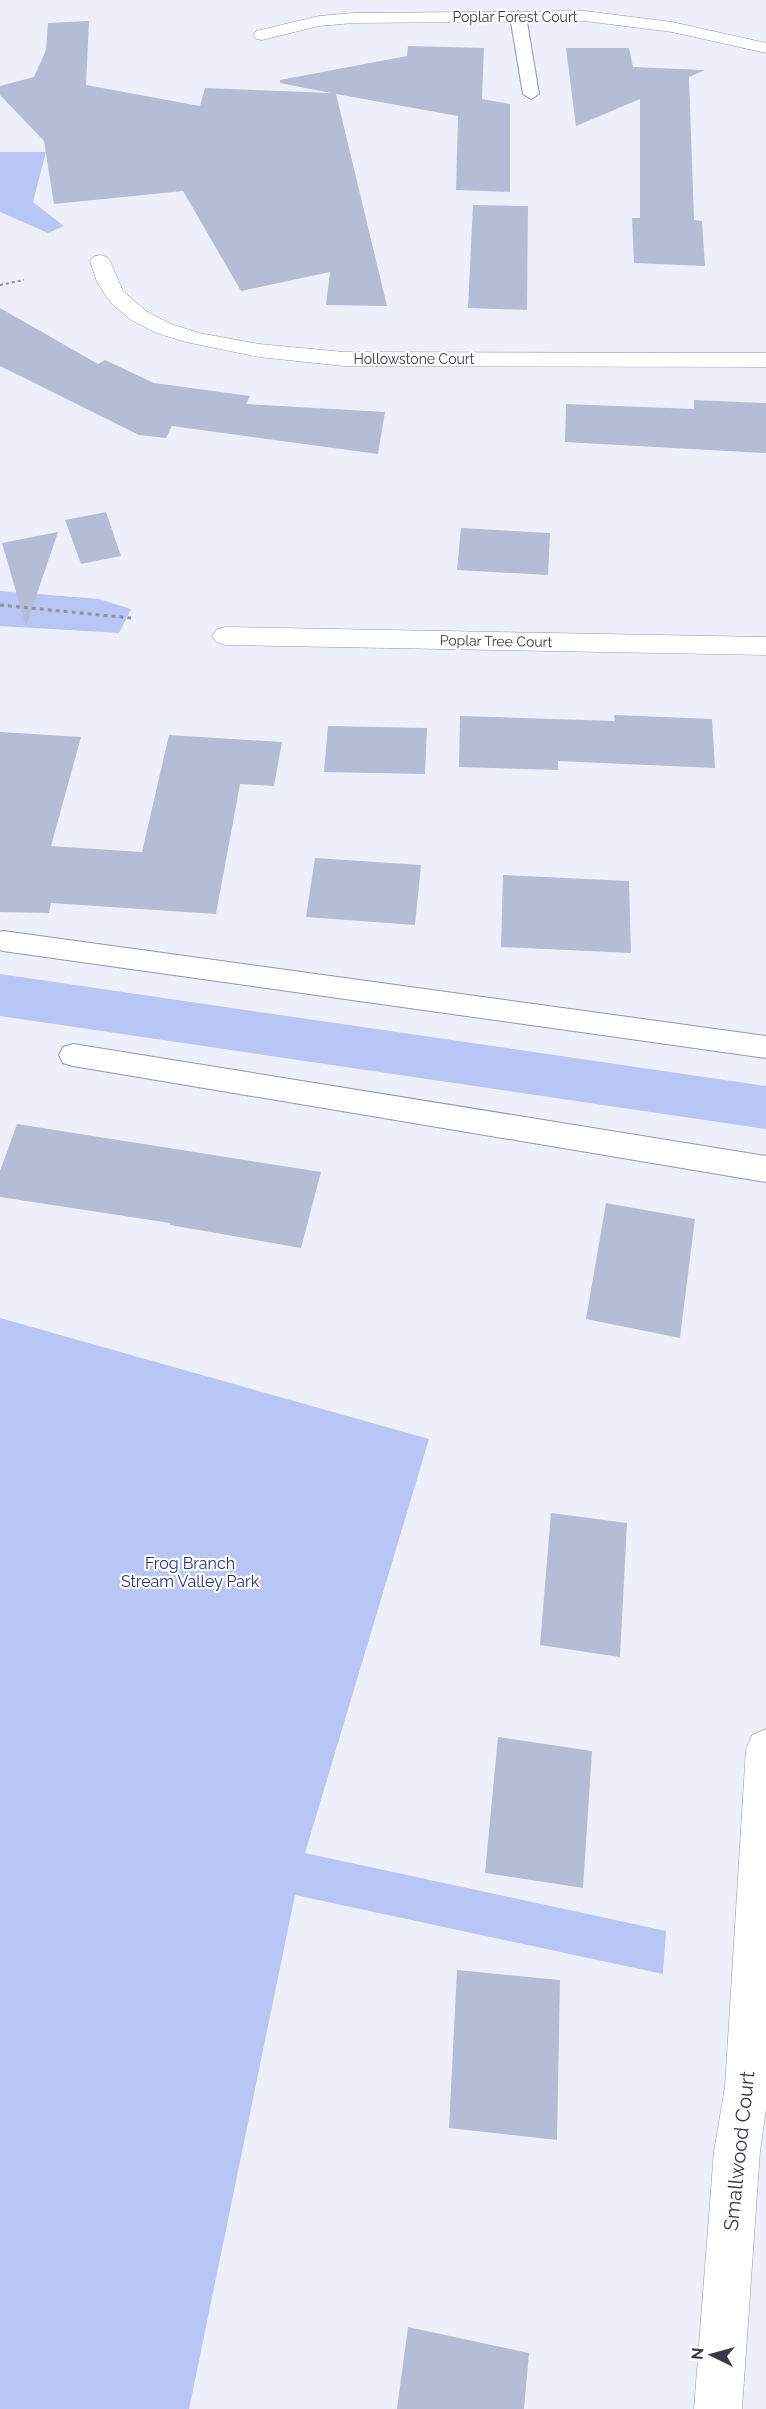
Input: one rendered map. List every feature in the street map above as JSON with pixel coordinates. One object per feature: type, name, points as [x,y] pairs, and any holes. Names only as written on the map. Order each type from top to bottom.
[{"type":"street","name":"Poplar Forest Court","points":[[262,35],[319,21],[353,18],[585,16],[629,20],[766,48]]},
{"type":"street","name":"Hollowstone Court","points":[[100,261],[106,283],[122,303],[146,321],[223,345],[282,355],[344,359],[766,360]]},
{"type":"street","name":"Poplar Tree Court","points":[[225,636],[766,646]]},
{"type":"street","name":"Smallwood Court","points":[[718,2409],[737,2151],[747,2087],[760,1964],[766,1749]]},
{"type":"lane","points":[[518,16],[531,94]]},
{"type":"lane","points":[[3,941],[766,1047]]},
{"type":"lane","points":[[73,1055],[766,1169]]},
{"type":"path","points":[[0,285],[24,280]]},
{"type":"path","points":[[0,605],[131,618]]},
{"type":"green space","points":[[0,152],[46,152],[33,202],[64,226],[48,233],[0,212]]},
{"type":"green space","points":[[0,591],[99,599],[131,609],[119,633],[0,626]]},
{"type":"green space","points":[[0,974],[766,1086],[766,1129],[0,1016]]},
{"type":"green space","name":"Frog Branch Stream Valley Park","points":[[0,1318],[429,1439],[305,1853],[666,1931],[663,1974],[295,1895],[189,2409],[0,2409]]},
{"type":"building","points":[[89,21],[86,85],[200,106],[205,88],[331,93],[280,83],[280,80],[407,56],[408,46],[484,48],[482,99],[510,104],[510,192],[456,190],[458,116],[336,94],[387,306],[326,305],[330,272],[241,291],[183,191],[54,204],[44,141],[0,95],[0,86],[34,77],[46,50],[48,23]]},
{"type":"building","points":[[566,48],[629,48],[633,67],[705,70],[689,77],[694,220],[702,221],[705,266],[634,263],[632,218],[640,218],[640,99],[576,126]]},
{"type":"building","points":[[473,205],[528,206],[527,310],[468,308]]},
{"type":"building","points":[[0,308],[98,364],[105,360],[154,383],[250,396],[246,404],[385,412],[378,454],[172,426],[166,438],[139,435],[0,366]]},
{"type":"building","points":[[694,400],[766,403],[766,453],[565,442],[566,404],[694,409]]},
{"type":"building","points":[[106,512],[121,556],[81,564],[65,520]]},
{"type":"building","points":[[461,528],[550,533],[548,575],[457,570]]},
{"type":"building","points":[[58,532],[26,626],[2,543]]},
{"type":"building","points":[[614,715],[712,719],[715,768],[558,761],[558,770],[459,767],[460,716],[615,721]]},
{"type":"building","points":[[328,726],[427,728],[425,774],[324,772]]},
{"type":"building","points":[[0,732],[81,737],[51,846],[142,852],[169,735],[282,742],[274,786],[240,784],[216,914],[51,903],[49,913],[0,912]]},
{"type":"building","points":[[315,858],[421,865],[415,925],[306,917]]},
{"type":"building","points":[[503,875],[629,881],[631,953],[501,947]]},
{"type":"building","points":[[17,1124],[321,1172],[301,1248],[170,1225],[170,1223],[0,1197],[0,1171]]},
{"type":"building","points":[[606,1203],[695,1219],[680,1338],[586,1319]]},
{"type":"building","points":[[551,1513],[627,1523],[620,1657],[540,1645]]},
{"type":"building","points":[[498,1737],[592,1751],[583,1888],[485,1873]]},
{"type":"building","points":[[457,1970],[560,1980],[557,2140],[449,2128]]},
{"type":"building","points":[[408,2327],[529,2353],[524,2409],[397,2409]]}]
